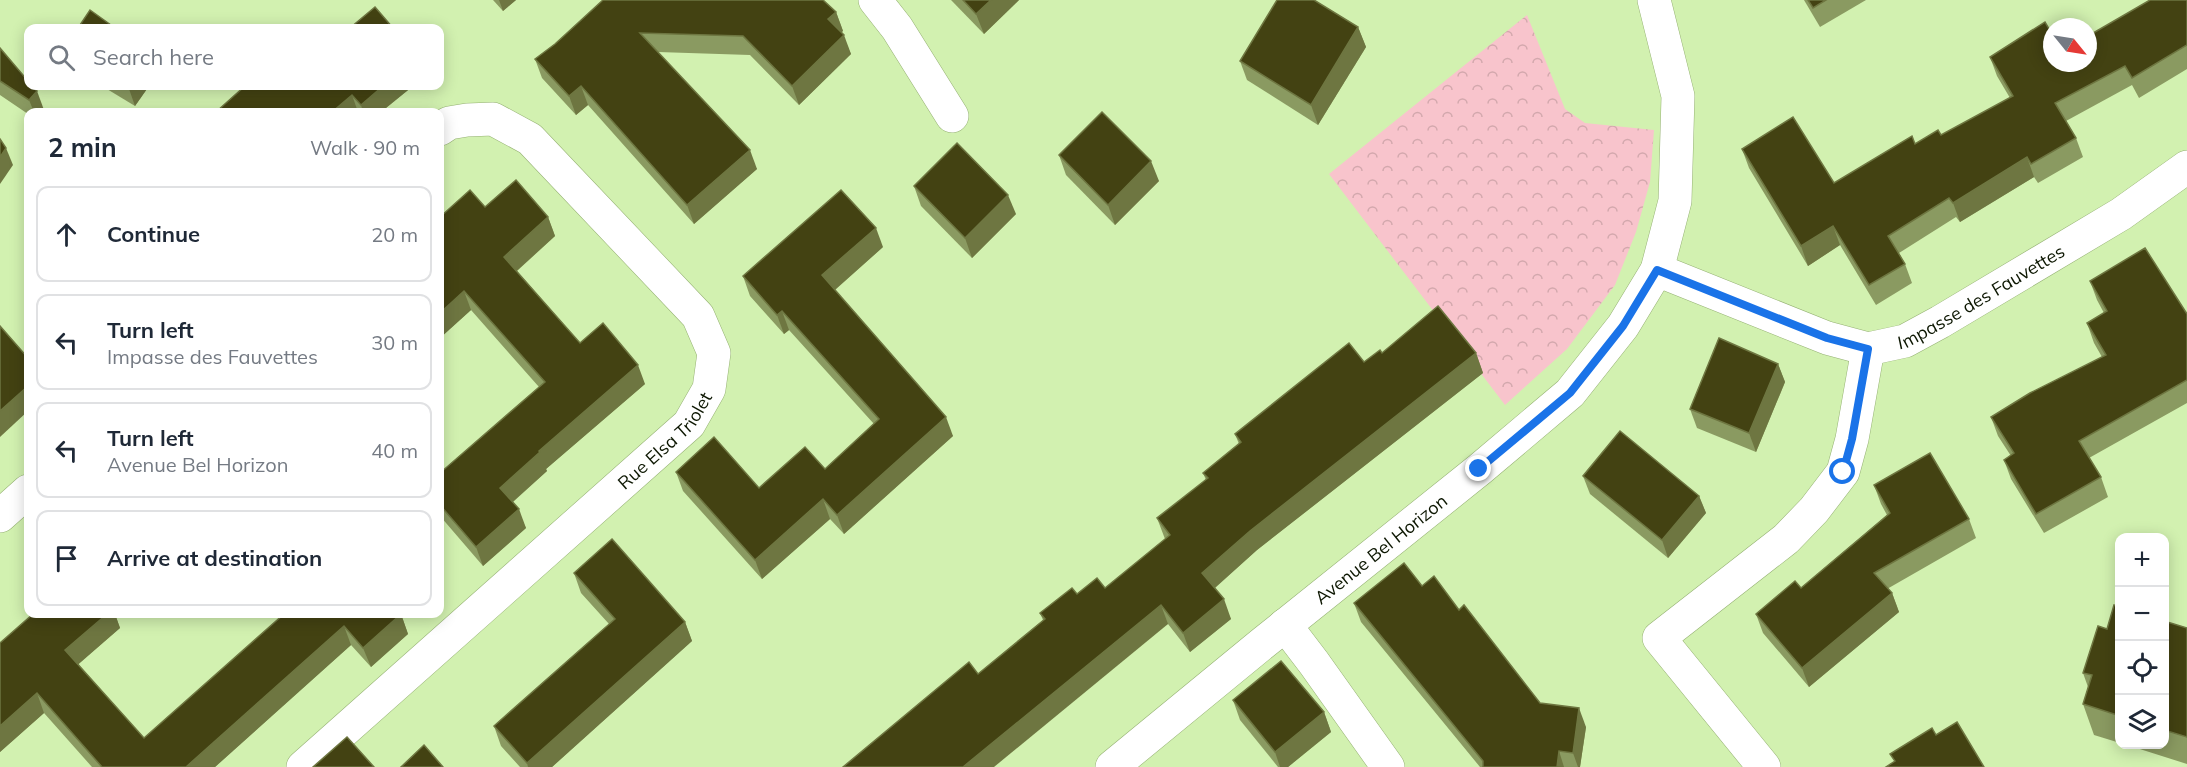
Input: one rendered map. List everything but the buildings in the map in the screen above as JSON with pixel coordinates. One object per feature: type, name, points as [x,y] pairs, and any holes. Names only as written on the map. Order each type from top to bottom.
[{"type":"street","points":[[874,0],[897,28],[952,116]]},
{"type":"street","name":"Avenue Bel Horizon","points":[[1112,767],[1570,393],[1623,326],[1657,270],[1675,201],[1678,96],[1654,0]]},
{"type":"street","name":"Rue Elsa Triolet","points":[[303,767],[689,424],[709,388],[714,353],[698,316],[531,139],[493,119],[467,120],[449,123],[444,126]]},
{"type":"street","name":"Impasse des Fauvettes","points":[[1657,270],[1827,338],[1868,349],[1905,341],[1940,322],[2121,214],[2187,167]]},
{"type":"street","points":[[1764,767],[1659,638],[1786,539],[1814,510],[1843,472],[1852,439],[1868,349]]},
{"type":"street","points":[[0,516],[24,495]]},
{"type":"street","points":[[1284,625],[1388,767]]},
{"type":"green space","points":[[1527,15],[1565,109],[1585,123],[1654,130],[1650,182],[1636,232],[1615,285],[1567,349],[1505,405],[1329,174]]},
{"type":"route","points":[[1479,469],[1570,393],[1623,326],[1657,270],[1827,338],[1868,349],[1852,439],[1843,472]]}]
